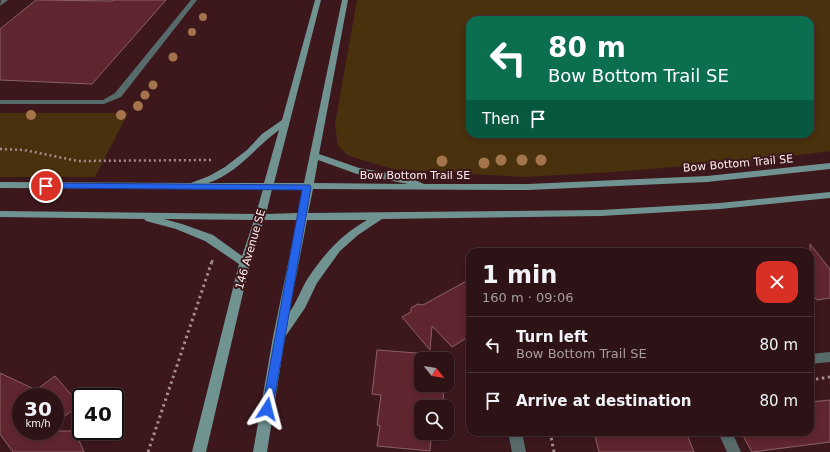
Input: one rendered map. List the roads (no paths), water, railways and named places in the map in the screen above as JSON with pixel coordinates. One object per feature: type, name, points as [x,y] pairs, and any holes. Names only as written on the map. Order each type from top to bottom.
[{"type":"street","points":[[0,4],[5,0]]},
{"type":"street","points":[[0,102],[104,102],[118,95],[194,0]]},
{"type":"street","name":"146 Avenue SE","points":[[199,452],[245,263],[260,217],[284,122],[318,0]]},
{"type":"street","points":[[260,452],[279,337],[307,187],[315,156],[345,0]]},
{"type":"street","points":[[186,187],[212,178],[228,169],[250,152],[265,136],[284,122]]},
{"type":"street","points":[[315,156],[357,171],[406,179],[425,187]]},
{"type":"street","name":"Bow Bottom Trail SE","points":[[0,185],[186,187],[528,187],[707,179],[830,166]]},
{"type":"street","points":[[0,214],[260,217],[525,215],[601,213],[720,206],[830,195]]},
{"type":"street","points":[[131,215],[178,226],[209,238],[245,263]]},
{"type":"street","points":[[279,337],[301,305],[312,281],[336,248],[354,232],[380,216]]},
{"type":"street","points":[[814,359],[830,357]]},
{"type":"street","points":[[516,436],[519,452]]},
{"type":"street","points":[[727,436],[734,452]]}]
